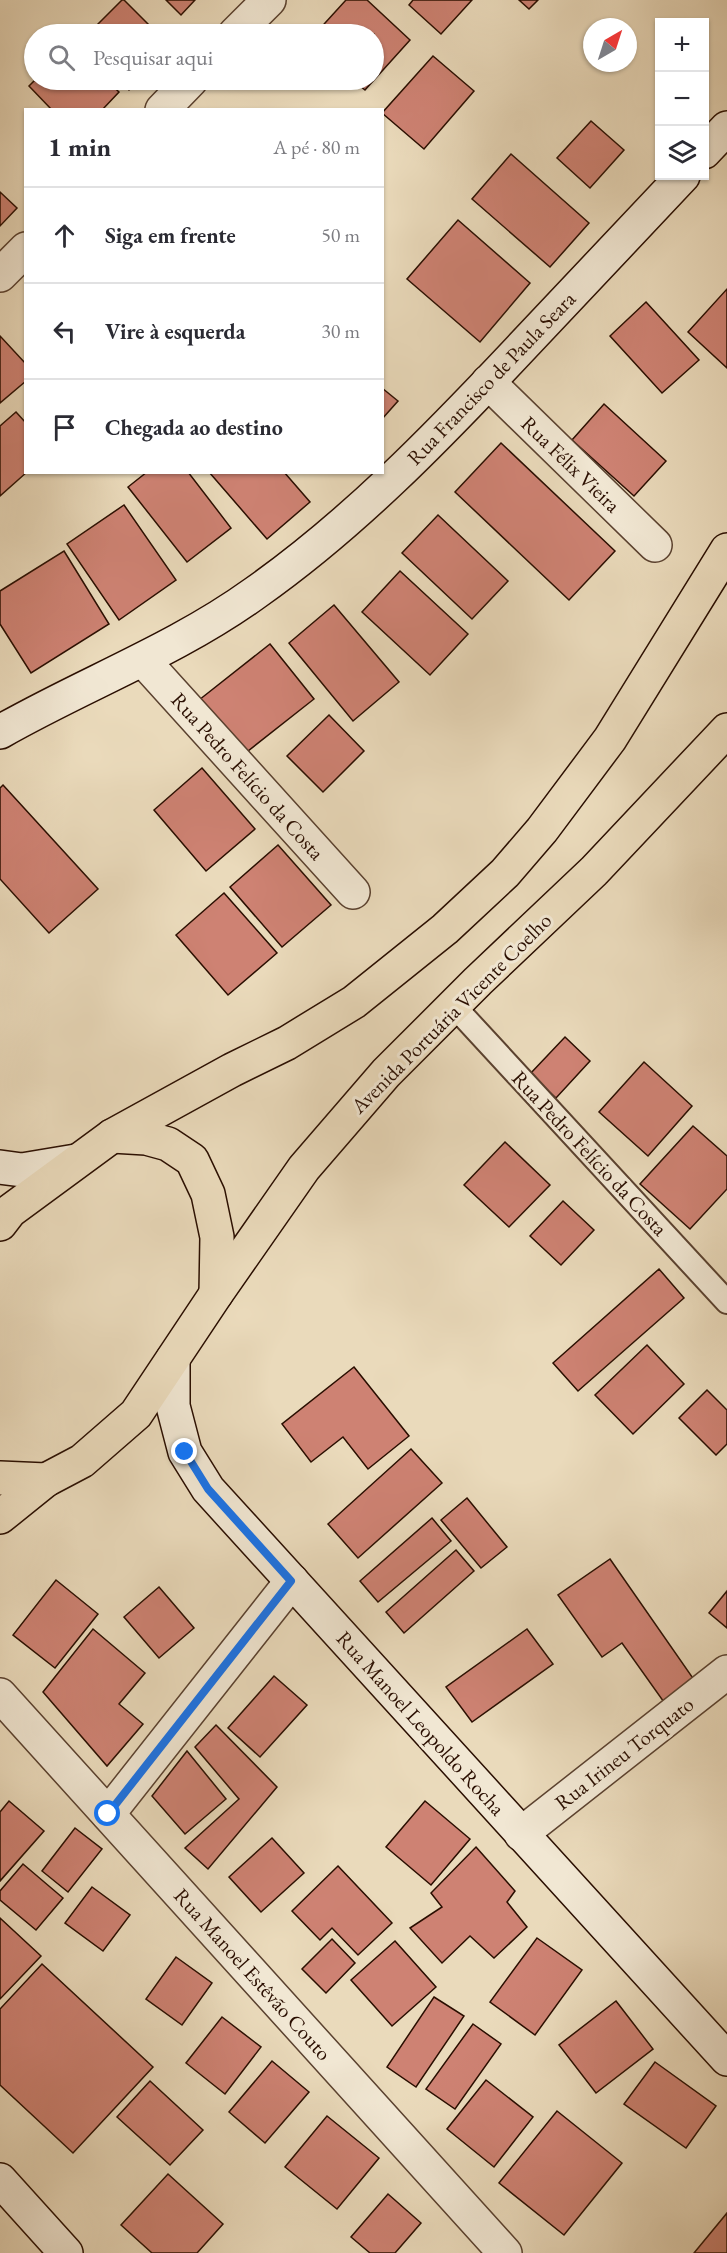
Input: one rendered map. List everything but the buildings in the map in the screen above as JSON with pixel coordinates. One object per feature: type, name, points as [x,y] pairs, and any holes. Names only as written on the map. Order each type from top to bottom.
[{"type":"highway","points":[[0,1224],[10,1211],[112,1136],[232,1070],[287,1043],[354,1002],[445,929],[505,873],[542,830],[610,739],[727,550]]},
{"type":"highway","name":"Avenida Portuária Vicente Coelho","points":[[0,1517],[46,1480],[82,1461],[136,1414],[304,1168],[386,1072],[594,870],[727,730]]},
{"type":"highway","points":[[112,1136],[147,1138],[168,1144],[192,1160],[208,1194],[217,1237],[216,1294]]},
{"type":"highway","points":[[0,1478],[46,1480]]},
{"type":"street","points":[[245,24],[269,0]]},
{"type":"street","points":[[164,108],[181,90]]},
{"type":"street","points":[[709,148],[727,128]]},
{"type":"street","name":"Rua Francisco de Paula Seara","points":[[3,729],[143,660],[253,595],[332,534],[419,454],[679,180]]},
{"type":"street","points":[[0,275],[24,251]]},
{"type":"street","name":"Rua Félix Vieira","points":[[488,382],[655,545]]},
{"type":"street","name":"Rua Pedro Felício da Costa","points":[[143,660],[353,892]]},
{"type":"street","points":[[0,1167],[22,1170],[76,1161]]},
{"type":"street","name":"Rua Manoel Leopoldo Rocha","points":[[173,1359],[173,1406],[185,1452],[208,1489],[727,2059]]},
{"type":"street","points":[[108,1814],[291,1581]]},
{"type":"street","name":"Rua Irineu Torquato","points":[[521,1834],[727,1672]]},
{"type":"street","name":"Rua Manoel Estêvão Couto","points":[[0,1695],[505,2253]]},
{"type":"street","points":[[0,2180],[66,2253]]},
{"type":"lane","name":"Rua Pedro Felício da Costa","points":[[453,1005],[727,1302]]},
{"type":"route","points":[[108,1814],[291,1581],[208,1489],[185,1452]]}]
